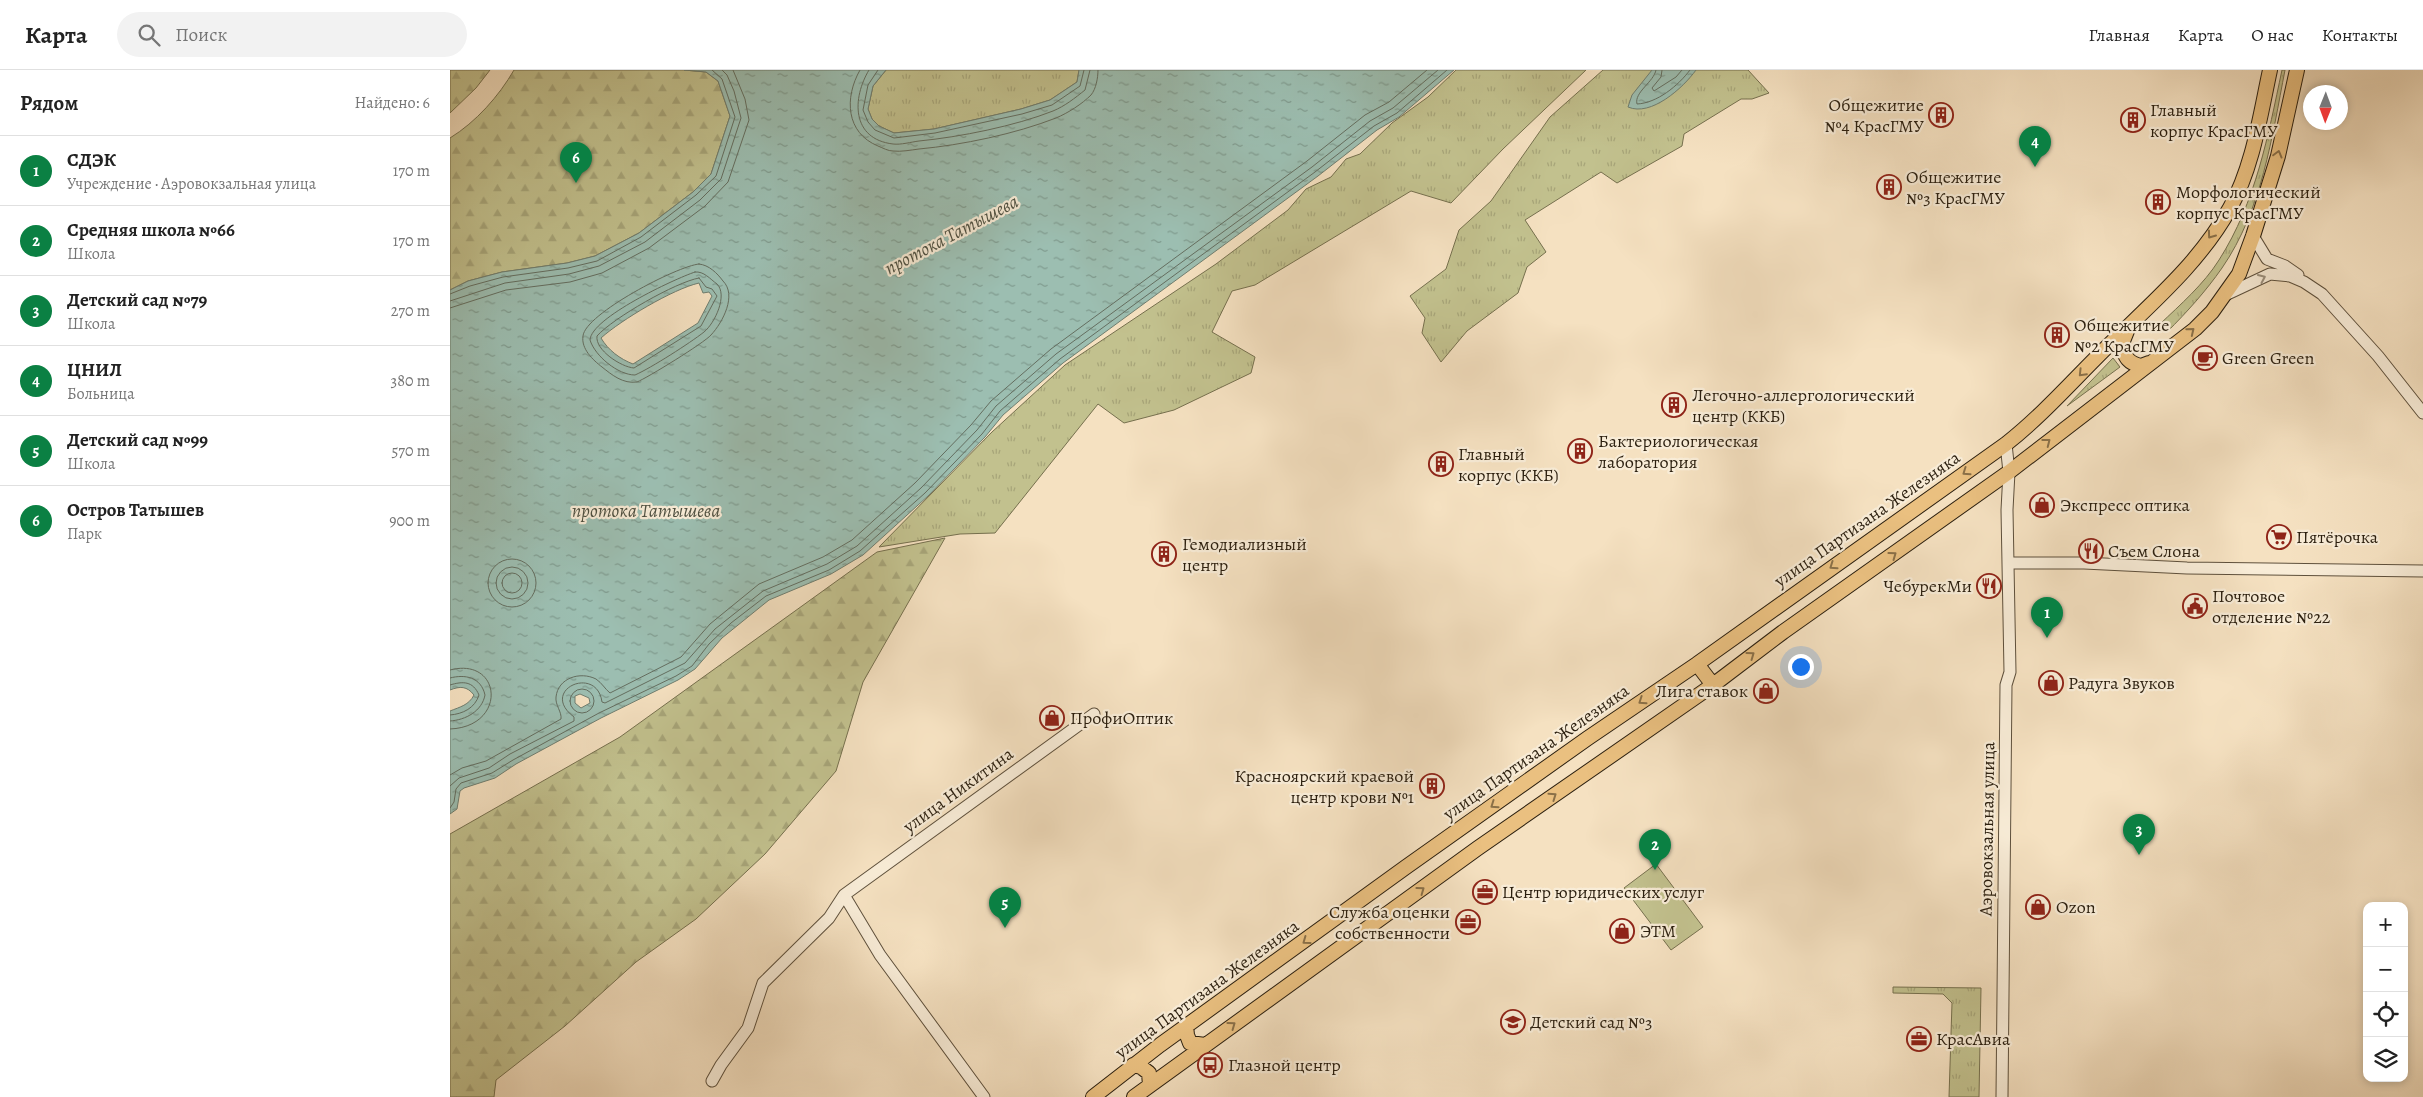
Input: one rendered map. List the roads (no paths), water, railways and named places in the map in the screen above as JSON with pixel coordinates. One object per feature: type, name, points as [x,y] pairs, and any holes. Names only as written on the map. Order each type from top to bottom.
[{"type":"main road","name":"улица Партизана Железняка","points":[[1093,1097],[1186,1026],[1588,738],[1697,664],[2006,444],[2036,420],[2185,270],[2230,209],[2246,170],[2270,70]]},
{"type":"main road","points":[[1134,1097],[1478,848],[1713,685],[1783,632],[2009,472],[2195,329],[2212,312],[2239,274],[2278,156],[2298,70]]},
{"type":"main road","points":[[2129,326],[2121,346],[2126,360],[2141,366],[2154,360]]},
{"type":"main road","points":[[1697,664],[1713,685]]},
{"type":"main road","points":[[1186,1026],[1186,1035],[1190,1043],[1205,1045]]},
{"type":"main road","points":[[1133,1065],[1141,1067],[1149,1074],[1150,1084]]},
{"type":"street","points":[[2253,236],[2268,259],[2294,271],[2304,282]]},
{"type":"street","points":[[2222,296],[2270,274],[2290,276],[2304,282],[2322,294],[2372,349],[2423,413]]},
{"type":"street","points":[[2006,444],[2009,472]]},
{"type":"street","name":"Аэровокзальная улица","points":[[2002,1097],[2006,685],[2010,672],[2009,472]]},
{"type":"street","points":[[2008,563],[2084,563],[2187,568],[2423,571]]},
{"type":"street","name":"улица Никитина","points":[[712,1081],[721,1064],[748,1028],[763,983],[828,918],[844,895],[1094,714]]},
{"type":"street","points":[[844,895],[880,955],[984,1097]]},
{"type":"water","name":"протока Татышева","points":[[684,70],[886,70],[873,86],[868,109],[872,119],[879,126],[894,133],[934,129],[1021,109],[1050,100],[1077,82],[1079,70],[1454,70],[1399,117],[1377,130],[1318,176],[1063,363],[1003,415],[985,437],[928,496],[863,555],[831,574],[769,600],[722,638],[695,669],[678,680],[601,718],[516,764],[495,778],[464,788],[460,791],[457,809],[450,814],[450,711],[467,703],[474,695],[469,690],[463,688],[450,690],[450,290],[468,281],[502,272],[567,263],[595,256],[639,233],[693,192],[711,174],[730,116],[718,81],[706,72]],"holes":[[[699,283],[703,293],[709,292],[712,296],[698,323],[633,364],[615,354],[601,338],[648,306],[688,286]],[[580,694],[589,698],[590,703],[581,708],[575,703],[575,696]]]},
{"type":"water","points":[[1652,70],[1696,70],[1683,85],[1666,99],[1646,108],[1628,107],[1632,95]]},
{"type":"place","name":"Общежитие №4 КрасГМУ","points":[[1941,115]]},
{"type":"place","name":"Главный корпус КрасГМУ","points":[[2133,120]]},
{"type":"place","name":"ЦНИЛ","points":[[2035,167]]},
{"type":"place","name":"Остров Татышев","points":[[576,183]]},
{"type":"place","name":"Общежитие №3 КрасГМУ","points":[[1889,187]]},
{"type":"place","name":"Морфологический корпус КрасГМУ","points":[[2158,202]]},
{"type":"place","name":"Общежитие №2 КрасГМУ","points":[[2057,335]]},
{"type":"place","name":"Green Green","points":[[2205,358]]},
{"type":"place","name":"Легочно-аллергологический центр (ККБ)","points":[[1674,405]]},
{"type":"place","name":"Бактериологическая лаборатория","points":[[1580,451]]},
{"type":"place","name":"Главный корпус (ККБ)","points":[[1441,464]]},
{"type":"place","name":"Экспресс оптика","points":[[2042,505]]},
{"type":"place","name":"Пятёрочка","points":[[2279,537]]},
{"type":"place","name":"Съем Слона","points":[[2091,551]]},
{"type":"place","name":"Гемодиализный центр","points":[[1164,554]]},
{"type":"place","name":"ЧебурекМи","points":[[1989,586]]},
{"type":"place","name":"Почтовое отделение №22","points":[[2195,606]]},
{"type":"place","name":"СДЭК","points":[[2047,638]]},
{"type":"place","name":"Радуга Звуков","points":[[2051,683]]},
{"type":"place","name":"Лига ставок","points":[[1766,691]]},
{"type":"place","name":"ПрофиОптик","points":[[1052,718]]},
{"type":"place","name":"Красноярский краевой центр крови №1","points":[[1432,786]]},
{"type":"place","name":"Детский сад №79","points":[[2139,855]]},
{"type":"place","name":"Средняя школа №66","points":[[1655,870]]},
{"type":"place","name":"Центр юридических услуг","points":[[1485,892]]},
{"type":"place","name":"Ozon","points":[[2038,907]]},
{"type":"place","name":"Служба оценки собственности","points":[[1468,922]]},
{"type":"place","name":"Детский сад №99","points":[[1005,928]]},
{"type":"place","name":"ЭТМ","points":[[1622,931]]},
{"type":"place","name":"Детский сад №3","points":[[1513,1022]]},
{"type":"place","name":"КрасАвиа","points":[[1919,1039]]},
{"type":"place","name":"Глазной центр","points":[[1210,1065]]}]
